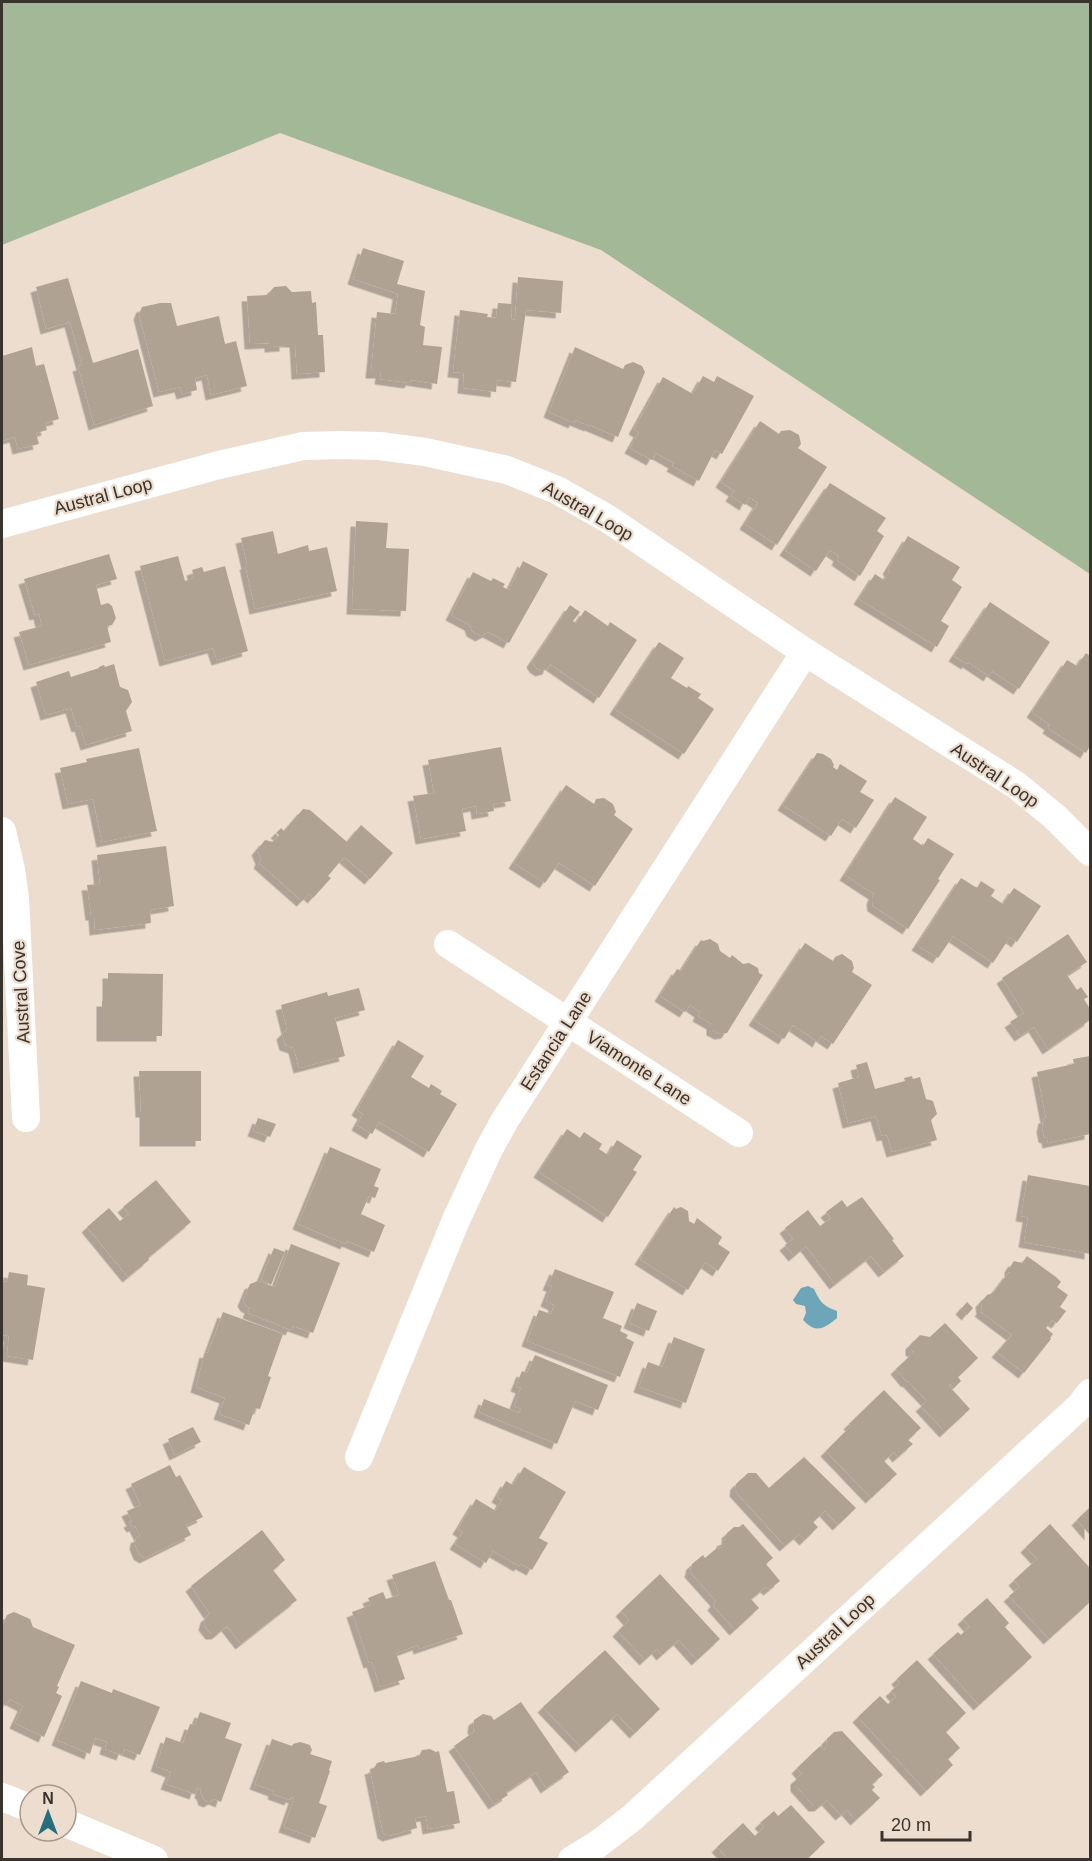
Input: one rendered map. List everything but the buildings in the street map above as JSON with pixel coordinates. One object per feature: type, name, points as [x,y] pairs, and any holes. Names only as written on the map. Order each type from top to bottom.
[{"type":"street","name":"Austral Loop","points":[[2,524],[219,465],[303,447],[339,444],[380,446],[425,452],[507,470],[557,490],[608,519],[805,652],[1016,785],[1055,817],[1090,852]]},
{"type":"street","name":"Estancia Lane","points":[[359,1457],[456,1220],[489,1149],[511,1111],[805,652]]},
{"type":"street","name":"Austral Cove","points":[[2,831],[15,898],[26,1118]]},
{"type":"street","name":"Viamonte Lane","points":[[448,944],[739,1133]]},
{"type":"street","name":"Austral Loop","points":[[572,1860],[598,1844],[633,1817],[1080,1406],[1090,1393]]},
{"type":"street","points":[[2,1797],[18,1803]]},
{"type":"street","points":[[78,1828],[154,1860]]},
{"type":"green space","points":[[2,2],[1090,2],[1090,574],[601,250],[280,133],[2,245]]},
{"type":"water","points":[[808,1286],[814,1289],[822,1303],[837,1311],[837,1318],[824,1327],[812,1327],[803,1320],[806,1313],[805,1306],[796,1304],[793,1300],[801,1288]]}]
